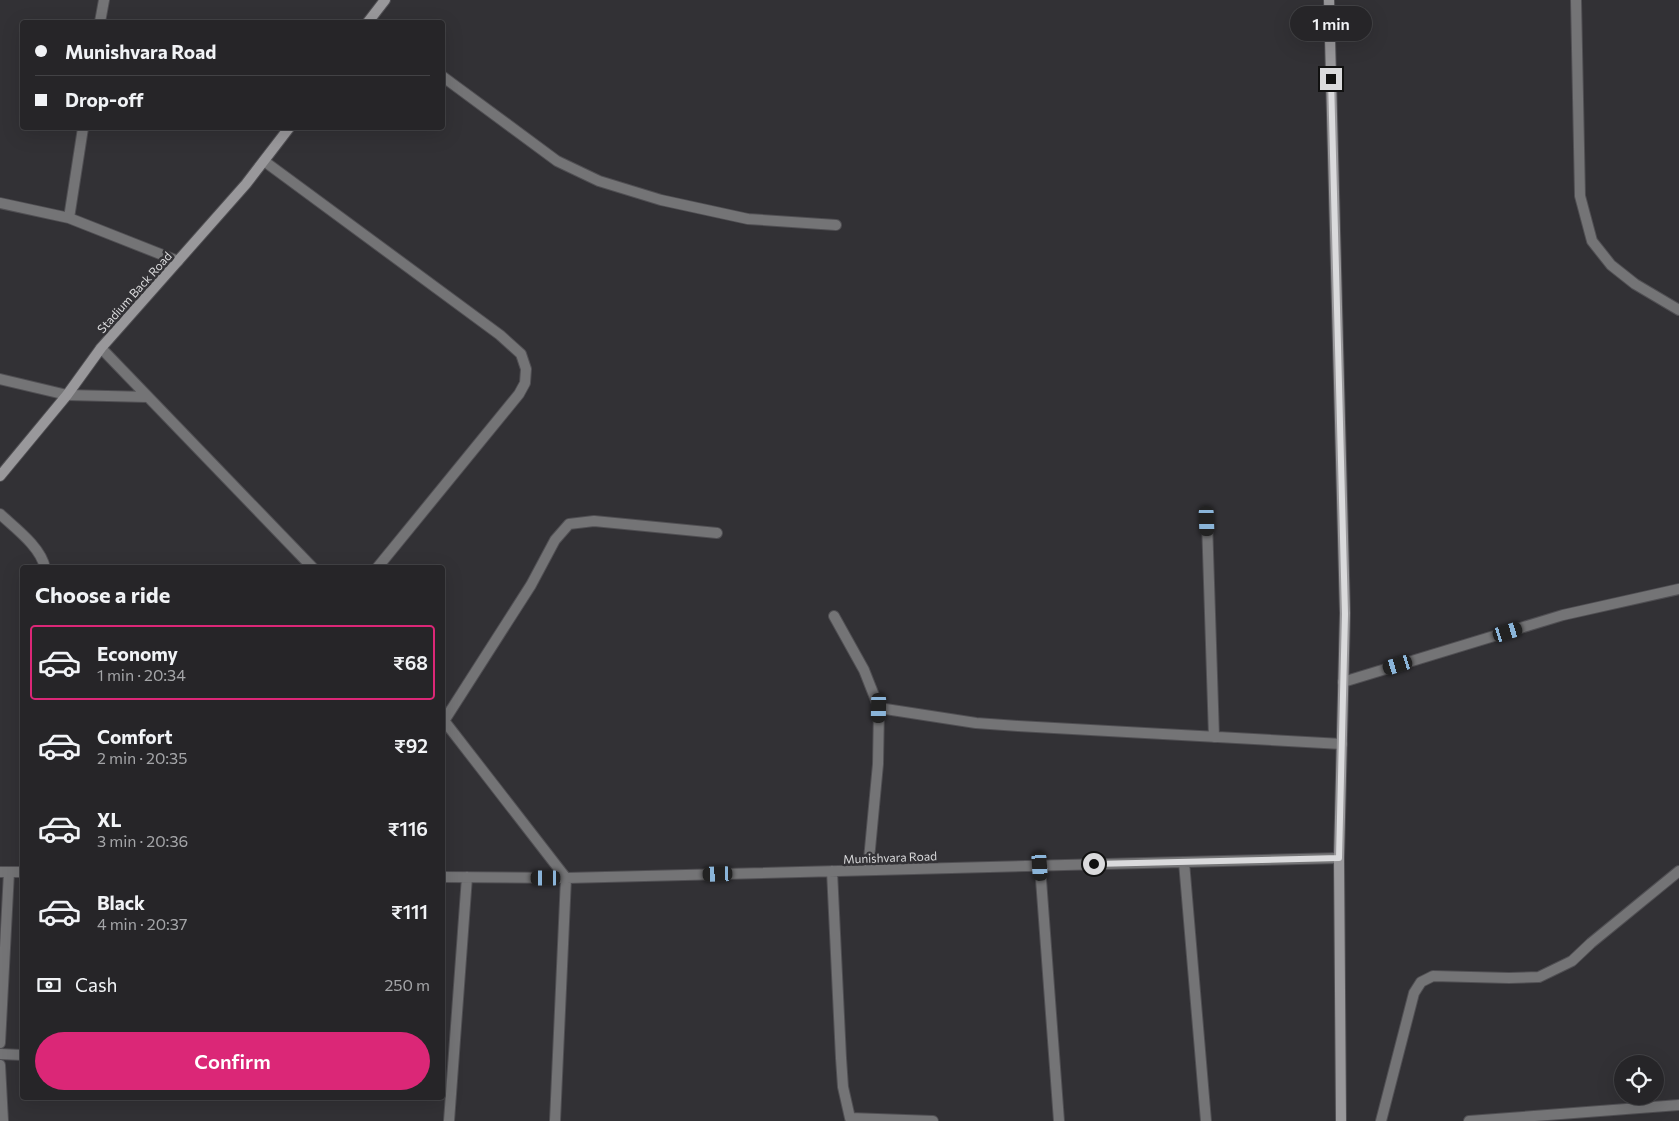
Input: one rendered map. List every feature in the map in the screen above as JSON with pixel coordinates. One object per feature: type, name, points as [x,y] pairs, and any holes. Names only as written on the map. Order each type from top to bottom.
[{"type":"street","points":[[100,20],[104,0]]},
{"type":"street","points":[[370,20],[385,0]]},
{"type":"street","points":[[1329,0],[1345,614],[1339,858],[1341,1121]]},
{"type":"street","points":[[1576,0],[1580,196],[1592,241],[1611,264],[1635,284],[1679,310]]},
{"type":"street","points":[[445,78],[557,161],[599,181],[662,200],[748,219],[836,225]]},
{"type":"street","points":[[69,218],[83,130]]},
{"type":"street","name":"Stadium Back Road","points":[[0,476],[67,395],[101,348],[246,184],[287,130]]},
{"type":"street","points":[[264,161],[500,335],[521,354],[526,369],[525,383],[519,394],[379,565]]},
{"type":"street","points":[[0,203],[69,218],[178,261]]},
{"type":"street","points":[[101,348],[310,565]]},
{"type":"street","points":[[0,378],[67,395],[148,397]]},
{"type":"street","points":[[0,514],[27,539],[44,565]]},
{"type":"street","points":[[445,716],[531,585],[555,540],[569,524],[594,521],[717,532]]},
{"type":"street","points":[[1207,521],[1214,737]]},
{"type":"street","points":[[1344,682],[1563,615],[1679,589]]},
{"type":"street","points":[[834,616],[864,670],[879,708],[878,764],[868,870]]},
{"type":"street","points":[[879,708],[993,724],[1342,744]]},
{"type":"street","points":[[445,722],[566,878],[555,1121]]},
{"type":"street","name":"Munishvara Road","points":[[445,877],[566,878],[1339,858]]},
{"type":"street","points":[[1184,862],[1206,1121]]},
{"type":"street","points":[[1040,866],[1059,1121]]},
{"type":"street","points":[[832,871],[843,1088],[847,1119],[933,1121]]},
{"type":"street","points":[[1381,1121],[1414,994],[1421,982],[1433,976],[1539,977],[1572,961],[1591,943],[1679,871]]},
{"type":"street","points":[[0,1043],[5,872],[20,872]]},
{"type":"street","points":[[449,1121],[448,1061],[467,877]]},
{"type":"street","points":[[0,1054],[20,1055]]},
{"type":"street","points":[[0,1065],[3,1121]]},
{"type":"street","points":[[1469,1121],[1679,1105]]},
{"type":"route","points":[[1094,864],[1339,858],[1345,614],[1331,79]]}]
